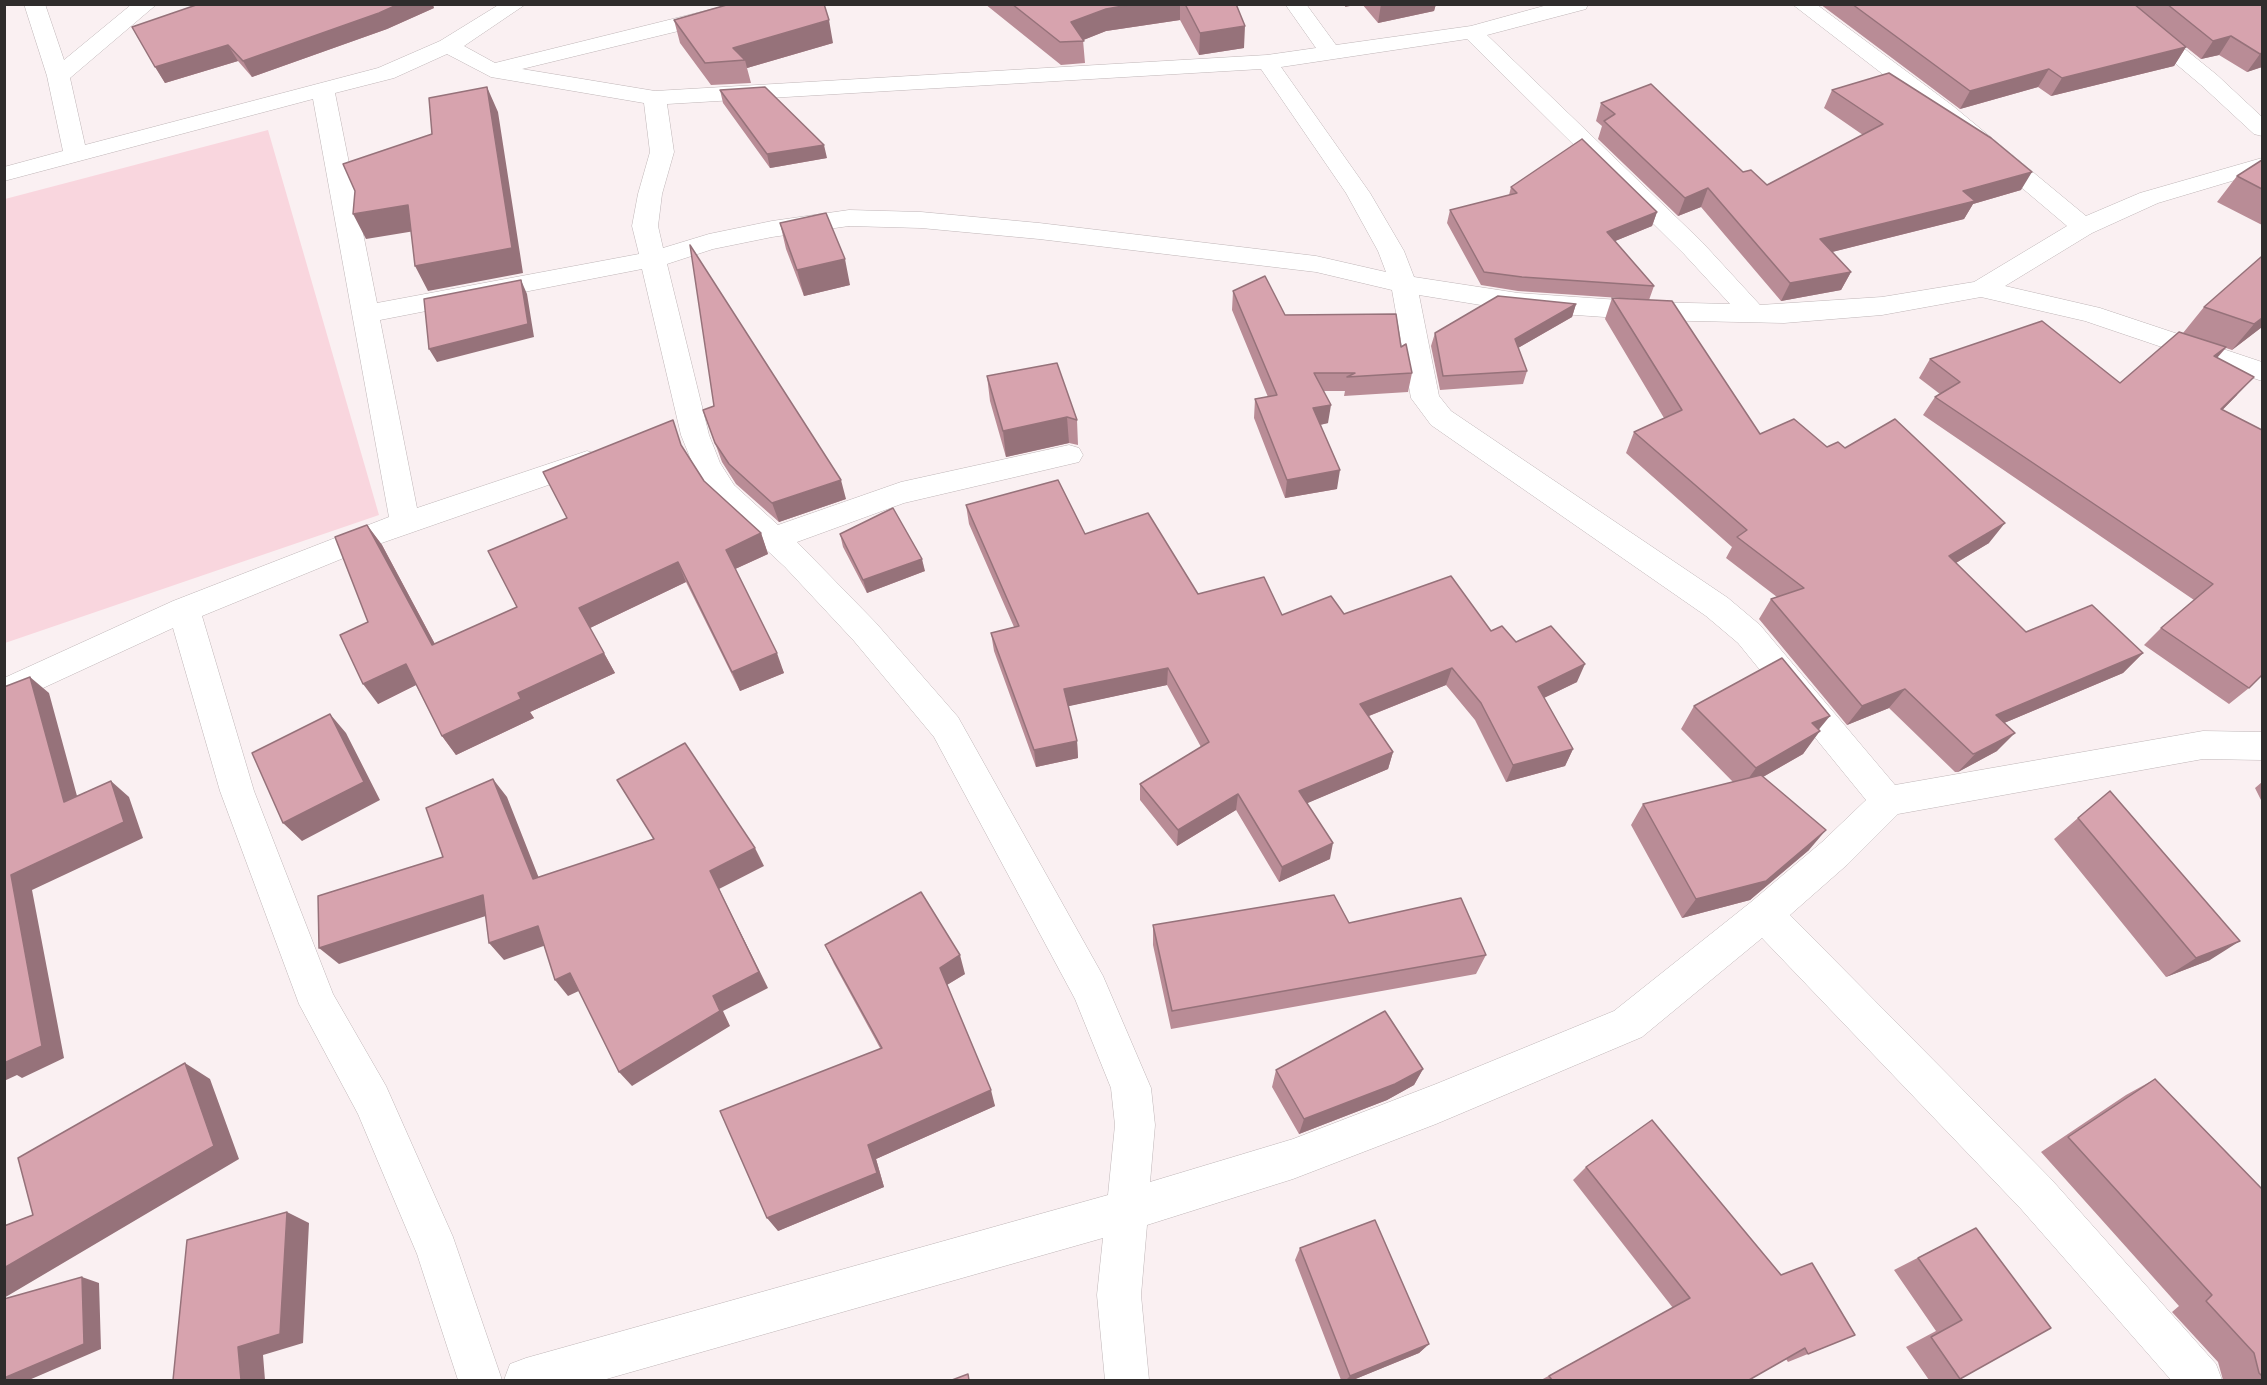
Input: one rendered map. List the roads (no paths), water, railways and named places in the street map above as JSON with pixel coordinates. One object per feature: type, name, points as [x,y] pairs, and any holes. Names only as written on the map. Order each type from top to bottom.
[{"type":"street","points":[[34,4],[58,76],[75,154]]},
{"type":"street","points":[[58,76],[133,13],[147,4]]},
{"type":"street","points":[[4,174],[386,73],[448,46],[516,4]]},
{"type":"street","points":[[491,70],[761,4]]},
{"type":"street","points":[[1295,4],[1331,53]]},
{"type":"street","points":[[448,46],[491,70],[655,98],[1267,62],[1472,32],[1578,4]]},
{"type":"street","points":[[1802,4],[1946,111],[2083,226]]},
{"type":"street","points":[[2115,4],[2209,80],[2262,129]]},
{"type":"street","points":[[1472,32],[1693,248],[1753,313]]},
{"type":"street","points":[[1267,62],[1358,193],[1391,251],[1404,284],[1425,398],[1442,418],[1717,607],[1749,634],[1887,801]]},
{"type":"street","points":[[322,90],[367,314],[405,522]]},
{"type":"street","points":[[655,98],[662,152],[650,194],[645,226],[654,258],[682,428],[724,492],[774,539],[864,632],[946,728],[1090,989],[1131,1088],[1135,1125],[1119,1295],[1127,1380]]},
{"type":"street","points":[[367,314],[654,258],[709,242],[783,227],[849,218],[921,220],[1316,264],[1404,284],[1518,302],[1648,311],[1753,313],[1881,306],[1981,289],[2083,226],[2149,198],[2262,165]]},
{"type":"street","points":[[1981,289],[2091,314],[2262,372]]},
{"type":"street","points":[[4,693],[184,610],[405,522],[616,451]]},
{"type":"street","points":[[774,539],[816,521],[901,492],[1069,454]]},
{"type":"street","points":[[184,610],[237,790],[286,921],[318,1004],[372,1100],[438,1252],[480,1380]]},
{"type":"street","points":[[526,1380],[1127,1210],[1293,1159],[1436,1104],[1628,1024],[1764,914],[1835,853],[1887,801],[2203,745],[2262,746]]},
{"type":"street","points":[[1764,914],[2036,1194],[2200,1380]]}]
